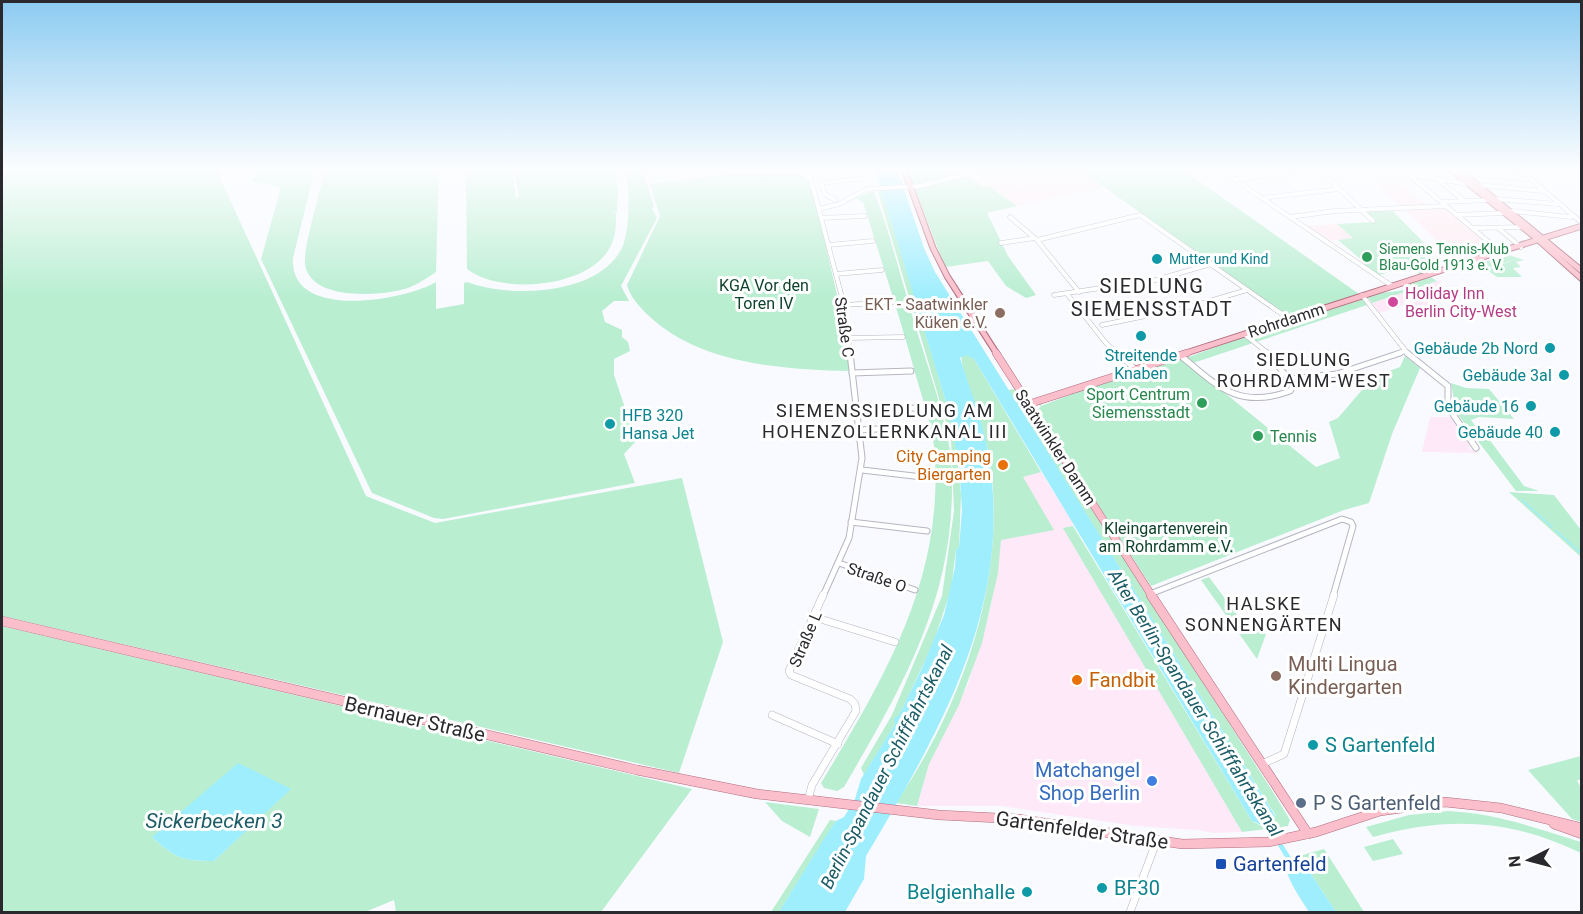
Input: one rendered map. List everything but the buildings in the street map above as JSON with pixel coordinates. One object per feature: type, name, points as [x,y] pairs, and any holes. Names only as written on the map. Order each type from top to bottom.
[{"type":"main road","name":"Saatwinkler Damm","points":[[919,212],[943,269],[1150,594],[1308,834]]},
{"type":"main road","points":[[1508,212],[1523,227],[1543,240],[1581,279]]},
{"type":"main road","points":[[1508,212],[1581,271]]},
{"type":"main road","points":[[1454,267],[1543,240],[1581,224]]},
{"type":"main road","name":"Rohrdamm","points":[[1029,404],[1442,270]]},
{"type":"main road","name":"Bernauer Straße","points":[[2,621],[645,772],[731,790],[831,803]]},
{"type":"main road","name":"Gartenfelder Straße","points":[[831,803],[1018,819],[1157,840],[1213,845],[1268,842],[1308,834]]},
{"type":"main road","points":[[1308,834],[1380,811],[1429,803],[1479,805],[1581,828]]},
{"type":"main road","points":[[1541,818],[1581,834]]},
{"type":"street","name":"Straße C","points":[[820,212],[844,305],[859,430]]},
{"type":"street","points":[[1282,212],[1392,286]]},
{"type":"street","points":[[1290,217],[1337,212]]},
{"type":"street","points":[[1363,212],[1373,221]]},
{"type":"street","points":[[1453,212],[1502,253]]},
{"type":"street","points":[[1456,214],[1508,212],[1572,217]]},
{"type":"street","points":[[1566,212],[1581,224]]},
{"type":"street","points":[[1001,243],[1036,239],[1140,215],[1289,319]]},
{"type":"street","points":[[821,218],[865,216]]},
{"type":"street","points":[[1010,217],[1036,239],[1079,292]]},
{"type":"street","points":[[1473,228],[1523,227]]},
{"type":"street","points":[[1498,228],[1521,247]]},
{"type":"street","points":[[828,245],[873,242]]},
{"type":"street","points":[[1054,295],[1121,285],[1135,286],[1211,264]]},
{"type":"street","points":[[836,274],[882,270]]},
{"type":"street","points":[[1098,326],[1189,307],[1247,290]]},
{"type":"street","points":[[1067,294],[1098,326],[1106,343],[1136,370]]},
{"type":"street","points":[[1362,295],[1405,351],[1446,384],[1450,391],[1448,407],[1476,448]]},
{"type":"street","points":[[844,305],[893,302]]},
{"type":"street","points":[[1180,355],[1225,392],[1240,399],[1284,394],[1293,387],[1290,379],[1268,353],[1244,334]]},
{"type":"street","points":[[848,338],[903,337]]},
{"type":"street","points":[[1290,379],[1343,372],[1405,351]]},
{"type":"street","points":[[852,373],[911,371]]},
{"type":"street","points":[[856,409],[921,408]]},
{"type":"street","points":[[859,430],[877,429]]},
{"type":"street","name":"Straße L","points":[[808,800],[812,785],[856,711],[855,704],[850,699],[790,675],[789,671],[849,538],[862,470],[859,430]]},
{"type":"street","points":[[862,470],[931,478]]},
{"type":"street","points":[[1150,594],[1342,519],[1348,520],[1353,526],[1284,754],[1280,758],[1261,765]]},
{"type":"street","points":[[851,522],[927,531]]},
{"type":"street","name":"Straße O","points":[[839,563],[915,590]]},
{"type":"street","points":[[814,617],[895,642]]},
{"type":"street","points":[[771,715],[838,744]]},
{"type":"street","points":[[1130,912],[1157,840]]},
{"type":"shaded area","points":[[1407,212],[1450,212],[1497,251],[1471,259],[1466,256],[1468,259],[1461,260],[1454,257]]},
{"type":"shaded area","points":[[1337,224],[1354,238],[1329,241],[1307,226]]},
{"type":"shaded area","points":[[1441,280],[1434,321],[1406,304],[1380,313],[1372,303]]},
{"type":"shaded area","points":[[1430,417],[1452,417],[1471,443],[1469,448],[1478,453],[1422,452]]},
{"type":"shaded area","points":[[1041,472],[1072,521],[1073,526],[1064,528],[1242,832],[1213,833],[1136,826],[1001,806],[917,806],[929,764],[968,684],[991,607],[1001,539],[1023,476]]},
{"type":"green space","points":[[2,212],[235,212],[366,496],[435,523],[682,478],[723,642],[679,773],[2,616]]},
{"type":"green space","points":[[274,212],[304,212],[293,258],[297,278],[309,291],[328,298],[351,301],[400,295],[436,282],[436,309],[464,304],[464,283],[467,282],[485,287],[528,291],[573,284],[594,276],[610,264],[622,248],[627,231],[628,212],[654,212],[657,218],[621,286],[629,301],[614,301],[602,311],[605,322],[622,330],[622,337],[628,342],[630,351],[614,359],[614,375],[636,441],[624,454],[635,483],[443,519],[434,518],[372,493],[261,259]]},
{"type":"green space","points":[[314,212],[438,212],[436,272],[419,283],[397,291],[366,294],[333,290],[320,285],[310,276],[305,264]]},
{"type":"green space","points":[[466,212],[617,212],[611,213],[616,213],[615,232],[609,249],[598,262],[582,272],[563,279],[521,284],[482,277],[467,269]]},
{"type":"green space","name":"KGA Vor den Toren IV","points":[[659,212],[818,212],[847,338],[850,371],[770,366],[717,354],[692,345],[669,332],[648,315],[630,294],[627,285],[660,216]]},
{"type":"green space","points":[[866,212],[881,212],[937,395],[950,452],[951,512],[948,542],[939,585],[918,646],[906,675],[876,731],[844,787],[837,791],[824,788],[821,783],[867,704],[906,624],[920,582],[930,539],[935,493],[934,446],[929,419]]},
{"type":"green space","points":[[884,212],[889,212],[947,405],[956,445],[961,495],[959,548],[956,549],[951,589],[933,644],[895,724],[864,775],[861,768],[892,715],[942,596],[954,511],[951,439]]},
{"type":"green space","points":[[924,212],[993,212],[987,213],[1008,256],[1036,295],[1026,298],[1006,286],[988,261],[945,267]]},
{"type":"green space","points":[[1139,212],[1242,212],[1359,294],[1286,317]]},
{"type":"green space","points":[[1363,212],[1394,212],[1428,248],[1416,250],[1437,268],[1420,274],[1405,270],[1379,275],[1363,264],[1365,263],[1338,240],[1353,238],[1337,224],[1373,222]]},
{"type":"green space","points":[[1509,255],[1524,260],[1516,262],[1521,267],[1513,268],[1522,277],[1497,277],[1487,270],[1517,259],[1486,269],[1479,263]]},
{"type":"green space","points":[[1429,276],[1437,281],[1372,303],[1367,296],[1411,288],[1408,284]]},
{"type":"green space","points":[[1363,299],[1367,305],[1256,342],[1249,336]]},
{"type":"green space","points":[[1243,337],[1253,343],[1193,363],[1186,358]]},
{"type":"green space","points":[[962,355],[970,355],[974,359],[1041,472],[1023,477],[1054,530],[1001,540],[998,573],[982,643],[959,705],[929,764],[917,806],[896,803],[920,765],[960,683],[975,639],[992,550],[994,505],[990,460],[964,374]]},
{"type":"green space","name":"Kleingartenverein am Rohrdamm e.V.","points":[[1405,356],[1420,368],[1392,434],[1369,503],[1344,510],[1151,586],[1037,411],[1041,406],[1093,386],[1183,359],[1316,467],[1340,458],[1329,422],[1338,418],[1373,377],[1400,367]]},
{"type":"green space","points":[[1451,383],[1466,388],[1489,389],[1514,419],[1479,417],[1471,420],[1476,427],[1480,427],[1524,486],[1539,491],[1516,491],[1456,412]]},
{"type":"green space","points":[[1015,389],[1273,792],[1290,820],[1288,826],[1273,829],[1272,819],[1276,816],[1008,390]]},
{"type":"green space","points":[[1509,492],[1554,495],[1581,530],[1581,557]]},
{"type":"green space","points":[[1073,526],[1252,821],[1267,829],[1242,832],[1063,528]]},
{"type":"green space","name":"HALSKE SONNENGÄRTEN","points":[[1209,577],[1243,623],[1266,634],[1257,659],[1201,580]]},
{"type":"green space","points":[[2,626],[692,789],[601,912],[396,912],[394,900],[365,912],[2,912]],"holes":[[[290,789],[214,861],[180,857],[167,850],[152,837]]]},
{"type":"green space","points":[[1581,756],[1581,780],[1577,780],[1581,789],[1581,822],[1572,819],[1528,770]]},
{"type":"green space","points":[[765,802],[819,809],[810,837],[782,821]]},
{"type":"green space","points":[[1448,811],[1499,818],[1581,842],[1581,853],[1530,833],[1504,827],[1453,824],[1401,830],[1373,837],[1366,827],[1409,815]]},
{"type":"green space","points":[[830,820],[836,821],[779,912],[771,912]]},
{"type":"green space","points":[[1393,839],[1403,854],[1373,861],[1364,847]]},
{"type":"green space","points":[[1324,849],[1364,912],[1336,912],[1299,856]]},
{"type":"water","name":"Berlin-Spandauer Schifffahrtskanal","points":[[888,212],[912,212],[935,272],[1129,582],[1133,583],[1131,585],[1276,817],[1272,819],[1273,829],[1292,859],[1305,865],[1336,912],[1309,912],[1297,894],[1287,872],[1286,859],[1268,832],[1252,821],[974,359],[966,355],[960,358],[987,445],[994,513],[990,566],[980,617],[964,667],[919,763],[866,856],[864,879],[845,912],[779,912],[827,834],[836,821],[844,817],[855,799],[861,779],[895,724],[894,719],[899,715],[922,668],[944,615],[955,567],[956,549],[959,548],[962,510],[959,463],[947,405]]},
{"type":"water","name":"Sickerbecken 3","points":[[238,763],[291,789],[214,861],[180,857],[167,850],[152,837]]},
{"type":"waterway","points":[[1522,500],[1552,527]]},
{"type":"waterway","points":[[1556,531],[1582,554]]},
{"type":"tunnel","points":[[1442,270],[1454,266]]},
{"type":"place","name":"Siemens Tennis-Klub Blau-Gold 1913 e. V.","points":[[1367,257]]},
{"type":"place","name":"Mutter und Kind","points":[[1157,259]]},
{"type":"place","name":"Holiday Inn Berlin City-West","points":[[1393,302]]},
{"type":"place","name":"EKT - Saatwinkler Küken e.V.","points":[[1000,313]]},
{"type":"place","name":"Streitende Knaben","points":[[1141,336]]},
{"type":"place","name":"Gebäude 2b Nord","points":[[1550,348]]},
{"type":"place","name":"Gebäude 3aI","points":[[1564,375]]},
{"type":"place","name":"Sport Centrum Siemensstadt","points":[[1202,403]]},
{"type":"place","name":"Gebäude 16","points":[[1531,406]]},
{"type":"place","name":"HFB 320 Hansa Jet","points":[[610,424]]},
{"type":"place","name":"Gebäude 40","points":[[1555,432]]},
{"type":"place","name":"Tennis","points":[[1258,436]]},
{"type":"place","name":"City Camping Biergarten","points":[[1003,465]]},
{"type":"place","name":"Multi Lingua Kindergarten","points":[[1276,676]]},
{"type":"place","name":"Fandbit","points":[[1077,680]]},
{"type":"place","name":"S Gartenfeld","points":[[1313,745]]},
{"type":"place","name":"Matchangel Shop Berlin","points":[[1152,781]]},
{"type":"place","name":"P S Gartenfeld","points":[[1301,803]]},
{"type":"place","name":"Gartenfeld","points":[[1221,864]]},
{"type":"place","name":"BF30","points":[[1102,888]]},
{"type":"place","name":"Belgienhalle","points":[[1027,892]]},
{"type":"district","name":"SIEDLUNG SIEMENSSTADT","points":[[1152,298]]},
{"type":"district","name":"SIEDLUNG ROHRDAMM-WEST","points":[[1304,370]]},
{"type":"district","name":"SIEMENSSIEDLUNG AM HOHENZOLLERNKANAL III","points":[[885,421]]},
{"type":"district","name":"HALSKE SONNENGÄRTEN","points":[[1264,614]]},
{"type":"water label","name":"Alter Berlin-Spandauer Schifffahrtskanal","points":[[1195,703]]}]
